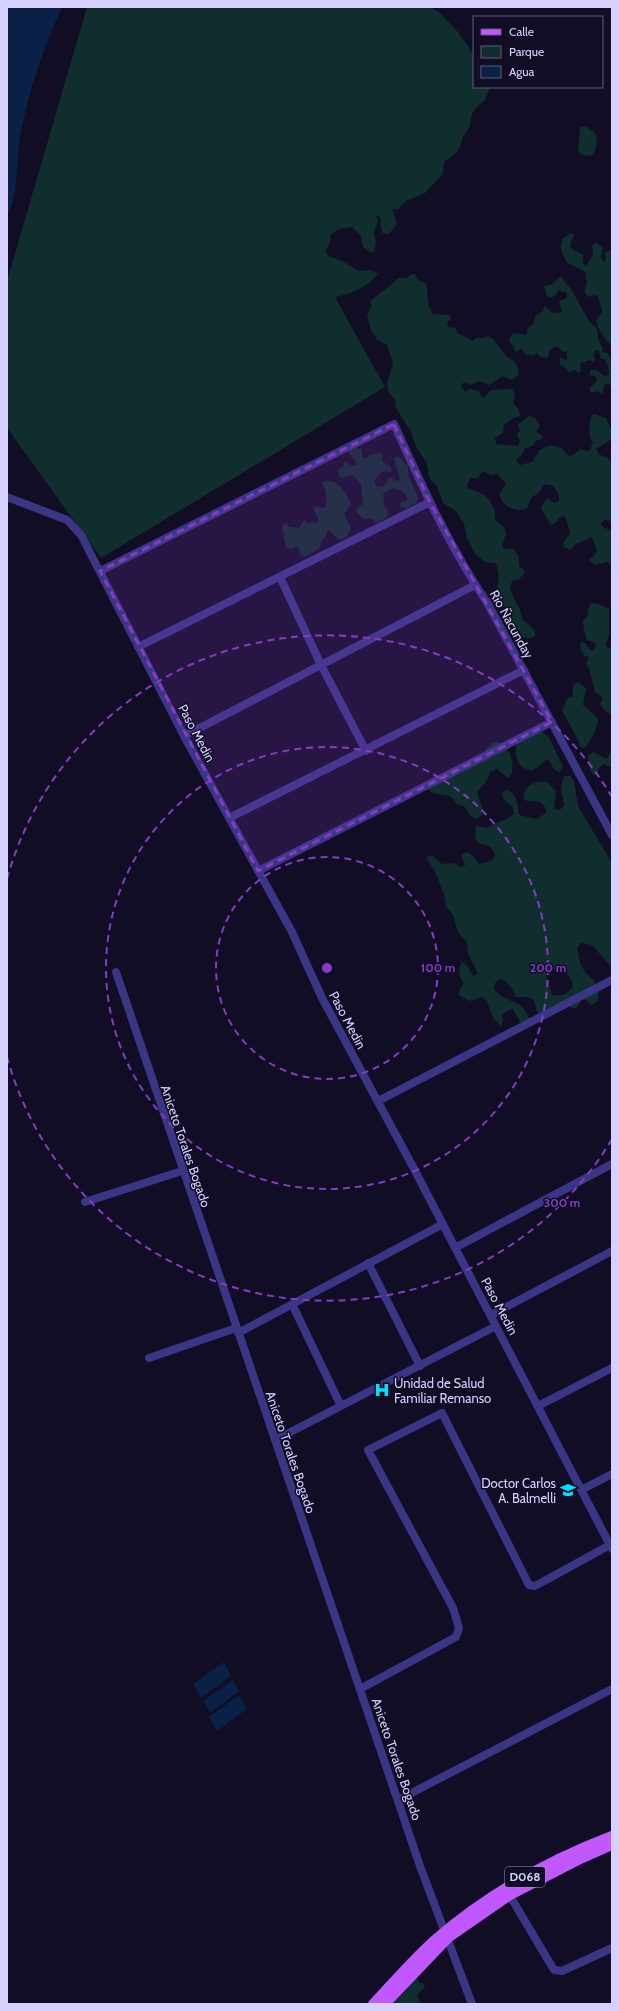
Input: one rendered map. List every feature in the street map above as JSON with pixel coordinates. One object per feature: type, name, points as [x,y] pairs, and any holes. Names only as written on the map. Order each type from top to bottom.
[{"type":"main road","name":"D068","points":[[373,2004],[447,1935],[508,1891],[573,1852],[609,1842]]},
{"type":"main road","name":"D068","points":[[385,2004],[447,1935]]},
{"type":"street","name":"Río Ñacunday","points":[[100,570],[394,424],[430,502],[475,585],[488,604],[612,835]]},
{"type":"street","name":"Paso Medin","points":[[7,497],[67,520],[81,535],[184,736],[292,932],[322,998],[456,1248],[611,1547]]},
{"type":"street","points":[[138,647],[430,502]]},
{"type":"street","points":[[280,577],[320,665],[366,750]]},
{"type":"street","points":[[184,736],[475,585]]},
{"type":"street","points":[[229,818],[524,670]]},
{"type":"street","points":[[258,872],[552,722]]},
{"type":"street","name":"Aniceto Torales Bogado","points":[[116,972],[182,1171],[420,1866],[472,2004]]},
{"type":"street","points":[[378,1101],[612,980]]},
{"type":"street","points":[[456,1248],[612,1164]]},
{"type":"street","points":[[85,1202],[182,1171]]},
{"type":"street","points":[[149,1358],[237,1330],[292,1304],[443,1224]]},
{"type":"street","points":[[491,1315],[612,1251]]},
{"type":"street","points":[[368,1263],[420,1366]]},
{"type":"street","points":[[292,1304],[341,1406]]},
{"type":"street","points":[[275,1440],[496,1326]]},
{"type":"street","points":[[538,1406],[612,1368]]},
{"type":"street","points":[[360,1689],[456,1637],[459,1628],[453,1608],[368,1450],[442,1413],[529,1585],[532,1586],[611,1547]]},
{"type":"street","points":[[582,1490],[612,1474]]},
{"type":"street","points":[[398,1800],[612,1689]]},
{"type":"street","points":[[508,1891],[554,1970],[562,1972],[612,1948]]},
{"type":"highlighted area","points":[[394,424],[430,502],[552,722],[258,871],[100,571]]},
{"type":"green space","points":[[87,7],[430,7],[440,13],[457,31],[473,55],[473,88],[490,88],[485,100],[474,110],[473,114],[472,112],[470,126],[464,135],[458,151],[444,162],[443,174],[425,193],[406,201],[398,209],[392,209],[397,224],[389,234],[382,233],[380,218],[378,215],[376,216],[378,221],[374,232],[376,243],[374,252],[370,252],[363,247],[361,236],[352,227],[339,229],[331,234],[330,242],[326,251],[328,256],[342,261],[359,271],[371,270],[378,274],[369,283],[359,289],[335,297],[385,387],[101,558],[7,428],[7,281]]},
{"type":"green space","points":[[586,126],[596,134],[597,140],[593,155],[588,156],[581,155],[578,150],[580,127]]},
{"type":"green space","points":[[571,233],[575,235],[571,241],[570,247],[583,254],[583,263],[586,266],[593,255],[592,246],[594,243],[596,242],[603,248],[601,257],[604,263],[606,258],[605,252],[612,250],[612,345],[604,337],[597,325],[597,319],[602,311],[598,296],[595,295],[588,297],[585,293],[587,284],[586,272],[567,263],[562,253],[561,245],[563,238]]},
{"type":"green space","points":[[412,274],[415,274],[419,281],[426,283],[429,307],[433,314],[450,315],[451,319],[447,323],[448,327],[456,328],[457,333],[473,341],[476,338],[484,338],[487,336],[493,339],[507,357],[514,361],[519,370],[518,375],[512,380],[502,376],[490,385],[479,381],[471,385],[464,382],[461,386],[465,392],[470,389],[479,391],[483,398],[491,390],[512,389],[515,394],[513,403],[519,410],[520,416],[512,419],[504,425],[503,433],[495,438],[496,444],[518,446],[520,441],[517,435],[520,430],[518,424],[529,416],[535,418],[540,426],[536,432],[542,435],[543,438],[524,449],[523,453],[516,460],[520,465],[532,462],[540,450],[550,445],[561,448],[569,456],[573,455],[580,449],[585,451],[590,450],[593,442],[589,433],[591,416],[594,414],[606,418],[612,431],[612,439],[596,449],[600,455],[607,457],[612,463],[612,521],[605,520],[600,524],[612,531],[612,568],[608,562],[595,565],[590,561],[590,558],[594,556],[597,551],[592,537],[576,544],[571,550],[564,547],[563,542],[570,534],[566,518],[564,516],[559,518],[554,524],[550,524],[541,508],[547,498],[554,503],[559,501],[557,491],[552,486],[546,484],[543,485],[540,492],[531,498],[527,508],[518,510],[505,505],[502,501],[500,493],[506,484],[498,474],[491,475],[483,471],[478,478],[470,478],[467,485],[468,488],[488,498],[495,510],[495,520],[504,527],[506,533],[502,547],[505,549],[512,548],[519,556],[519,566],[525,573],[519,579],[512,581],[510,588],[520,609],[522,619],[535,630],[535,636],[532,638],[526,638],[517,634],[513,626],[510,611],[500,604],[500,594],[497,587],[499,575],[497,566],[495,563],[485,562],[476,555],[467,539],[464,524],[456,511],[443,503],[437,486],[429,478],[427,463],[416,447],[411,432],[396,408],[395,400],[388,391],[387,384],[393,363],[387,345],[377,339],[371,330],[367,316],[371,306],[370,302],[373,299],[398,278],[406,278]]},
{"type":"green space","points":[[561,277],[571,289],[589,321],[597,329],[598,339],[603,348],[602,352],[608,353],[612,362],[612,387],[609,384],[605,384],[602,394],[597,391],[591,393],[589,389],[597,380],[595,376],[590,375],[590,370],[596,370],[606,377],[609,373],[607,362],[600,357],[599,351],[596,350],[593,355],[595,359],[594,362],[589,360],[581,362],[580,373],[574,370],[569,373],[567,369],[560,364],[560,357],[567,360],[567,351],[563,352],[557,346],[550,350],[548,358],[541,357],[536,353],[534,356],[529,354],[526,356],[522,349],[515,352],[514,347],[509,341],[513,333],[526,335],[528,328],[534,323],[535,316],[542,312],[545,306],[553,313],[562,312],[559,301],[567,298],[567,293],[559,290],[555,296],[550,298],[546,294],[544,286],[553,284],[558,278]]},
{"type":"green space","points":[[356,448],[362,449],[362,456],[365,459],[371,454],[380,453],[383,456],[382,461],[391,467],[391,472],[383,471],[375,479],[375,484],[378,487],[384,486],[390,477],[396,481],[400,480],[394,458],[398,456],[408,466],[408,475],[418,497],[417,502],[407,508],[400,507],[399,504],[407,500],[407,496],[400,490],[393,488],[383,494],[384,505],[389,514],[385,519],[377,523],[370,518],[364,519],[356,512],[356,509],[363,504],[361,484],[353,475],[341,478],[337,470],[343,467],[345,461],[350,465],[356,465],[355,460],[349,454],[348,450]]},
{"type":"green space","points":[[323,481],[338,484],[347,495],[351,505],[344,514],[351,528],[347,537],[339,540],[328,530],[325,538],[322,540],[320,548],[304,557],[300,554],[298,546],[291,549],[286,547],[282,526],[285,523],[289,527],[299,528],[304,520],[307,523],[319,522],[313,506],[323,508],[326,506],[326,491],[322,484]]},
{"type":"green space","points":[[591,603],[599,604],[609,609],[609,635],[606,644],[608,649],[612,647],[612,715],[606,712],[600,704],[603,698],[595,692],[589,668],[586,664],[589,657],[584,656],[580,647],[581,642],[585,643],[590,650],[594,650],[596,645],[594,642],[587,640],[584,631],[583,620],[588,616],[588,609]]},
{"type":"green space","points":[[576,683],[579,683],[586,688],[583,705],[598,718],[594,734],[584,748],[580,747],[578,740],[562,710],[567,699],[573,696],[573,686]]},
{"type":"green space","points":[[529,730],[541,730],[550,739],[563,767],[559,772],[554,769],[548,759],[533,770],[521,766],[516,756],[516,737],[517,735]]},
{"type":"green space","points":[[498,742],[506,747],[510,755],[512,760],[512,773],[508,778],[497,769],[491,771],[486,782],[477,792],[483,810],[481,816],[476,819],[471,816],[464,806],[458,805],[450,796],[432,793],[428,789],[428,783],[431,778],[464,764],[468,760],[480,756],[492,743]]},
{"type":"green space","points":[[612,750],[612,768],[604,764],[599,768],[597,775],[592,774],[588,764],[588,755],[594,752],[606,759]]},
{"type":"green space","points":[[564,776],[570,776],[574,781],[578,806],[612,863],[612,968],[592,945],[581,943],[577,948],[581,965],[585,972],[598,986],[599,991],[596,1003],[590,1005],[587,1000],[581,999],[579,1005],[574,1009],[569,1006],[542,1016],[537,1012],[534,1000],[528,997],[516,997],[508,984],[501,979],[495,983],[494,989],[498,994],[523,1008],[529,1019],[525,1024],[520,1022],[513,1009],[502,1015],[503,1021],[501,1027],[493,1018],[487,1001],[482,997],[470,1001],[459,995],[460,988],[464,983],[459,973],[462,962],[467,965],[473,976],[478,974],[468,953],[467,942],[458,933],[453,915],[446,906],[444,894],[435,872],[426,857],[432,856],[442,864],[454,863],[459,867],[465,866],[461,855],[467,852],[472,855],[479,864],[491,861],[495,856],[494,852],[489,846],[478,843],[475,837],[476,826],[488,828],[514,814],[513,808],[504,800],[502,794],[506,789],[515,797],[519,815],[537,819],[546,813],[545,808],[542,803],[524,800],[527,787],[538,782],[547,782],[556,791],[554,809],[560,810],[564,805],[561,788]],"holes":[[[552,968],[563,972],[571,978],[573,986],[567,993],[559,996],[552,995],[547,980],[547,970]]]},
{"type":"green space","points":[[417,1977],[419,1982],[424,1984],[425,1987],[417,1995],[421,2004],[387,2004],[406,1991],[408,1982]]},
{"type":"water","points":[[7,7],[62,7],[43,53],[28,100],[19,141],[14,198],[7,215]]},
{"type":"water","points":[[224,1662],[231,1676],[201,1698],[193,1684]]},
{"type":"water","points":[[233,1680],[239,1691],[210,1713],[203,1701]]},
{"type":"water","points":[[239,1695],[247,1709],[217,1731],[209,1717]]},
{"type":"place","name":"Unidad de Salud Familiar Remanso","points":[[382,1390]]},
{"type":"place","name":"Doctor Carlos A. Balmelli","points":[[568,1490]]}]
